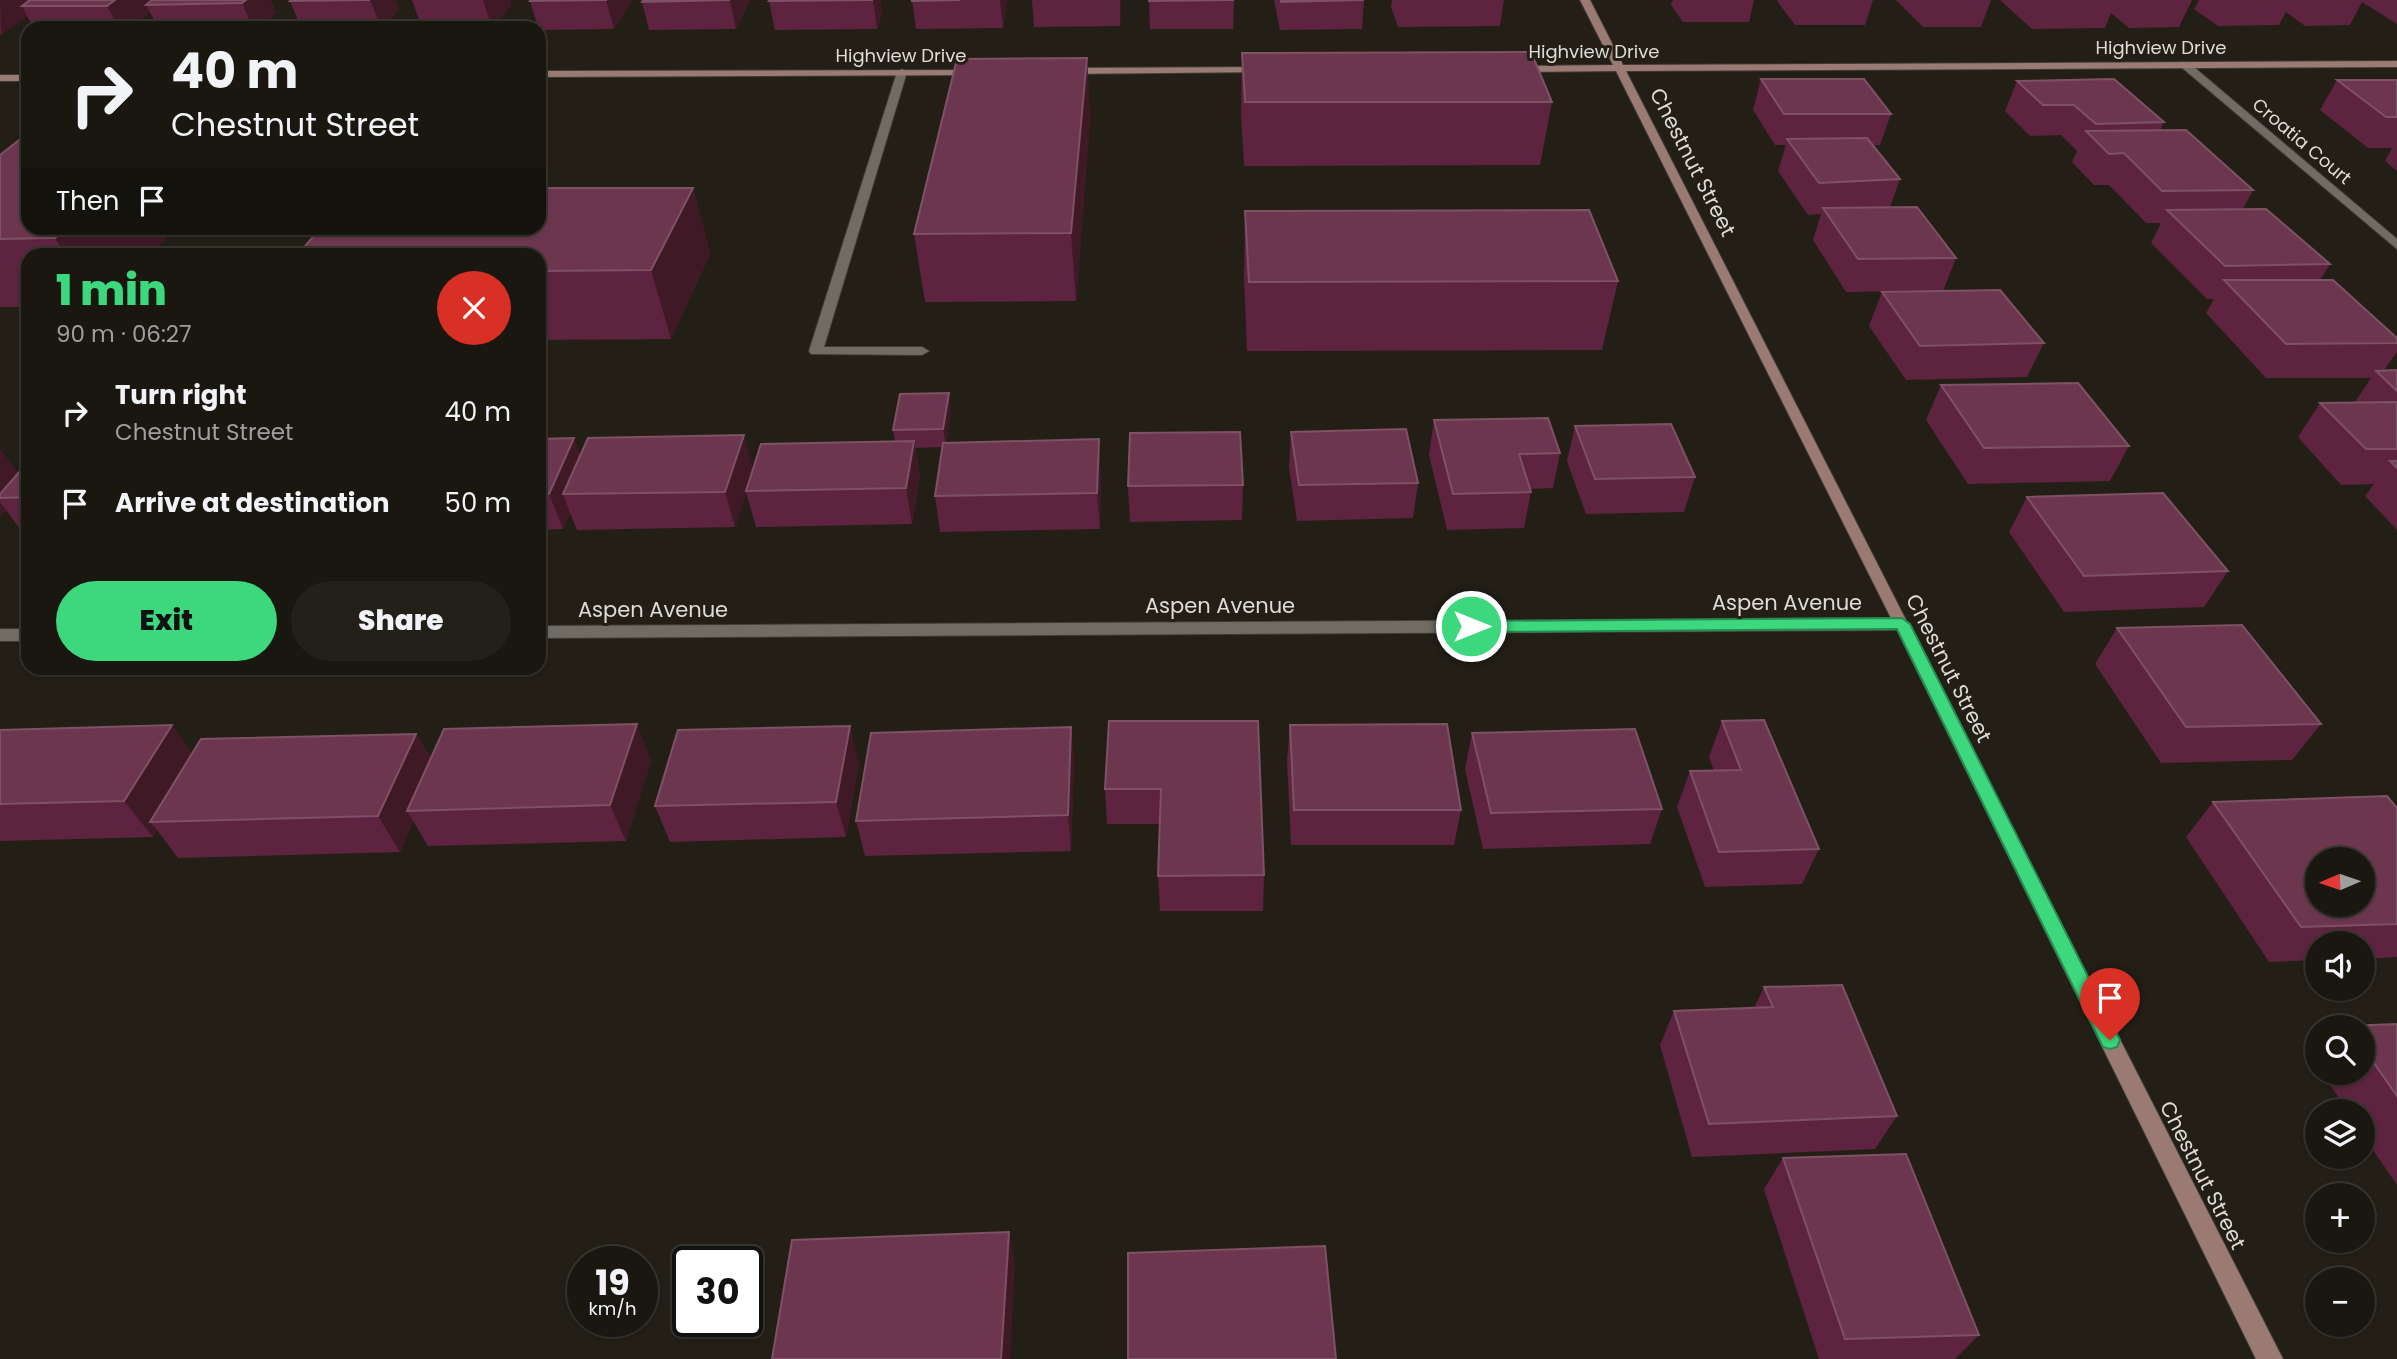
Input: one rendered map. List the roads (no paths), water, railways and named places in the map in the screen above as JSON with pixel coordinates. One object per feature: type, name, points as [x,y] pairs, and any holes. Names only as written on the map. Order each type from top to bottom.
[{"type":"street","name":"Chestnut Street","points":[[1585,0],[1902,624],[2270,1359]]},
{"type":"street","name":"Croatia Court","points":[[2184,64],[2397,245]]},
{"type":"street","name":"Highview Drive","points":[[1506,69],[2397,64]]},
{"type":"street","points":[[1054,71],[1273,70]]},
{"type":"street","points":[[902,72],[816,351],[922,351]]},
{"type":"street","name":"Highview Drive","points":[[546,74],[985,72]]},
{"type":"street","points":[[0,78],[21,78]]},
{"type":"street","name":"Aspen Avenue","points":[[546,632],[1902,624]]},
{"type":"street","points":[[0,635],[21,635]]}]
